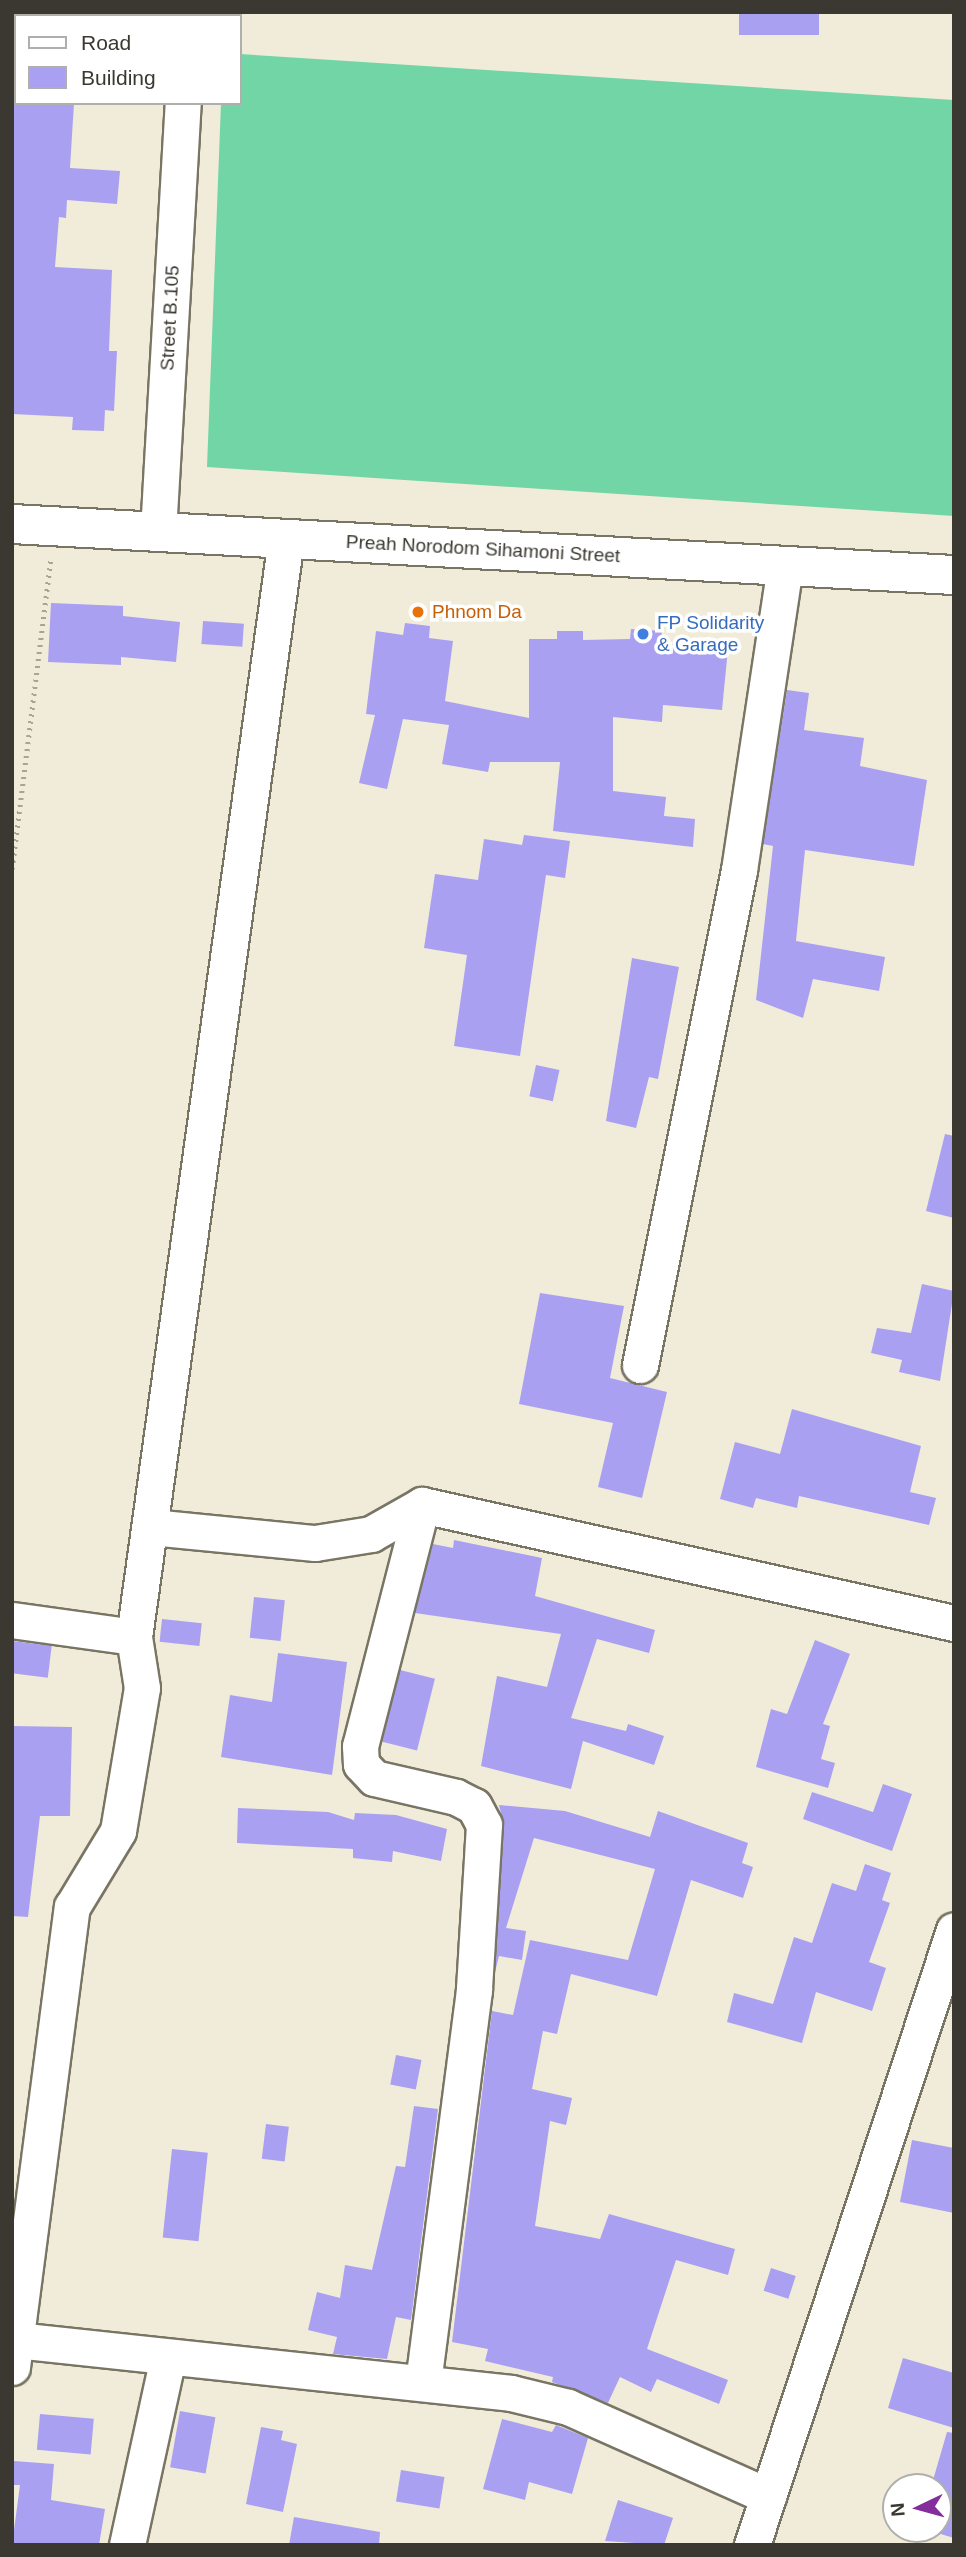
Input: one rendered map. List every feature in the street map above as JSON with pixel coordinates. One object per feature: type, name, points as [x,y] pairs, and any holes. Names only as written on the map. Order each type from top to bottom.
[{"type":"main road","name":"Preah Norodom Sihamoni Street","points":[[12,524],[954,575]]},
{"type":"street","name":"Street B.105","points":[[158,532],[183,105]]},
{"type":"street","points":[[286,539],[134,1637],[140,1701],[118,1831],[72,1907],[14,2354],[167,2361],[423,2381],[568,2407],[768,2496]]},
{"type":"street","points":[[640,1365],[739,870],[785,565]]},
{"type":"street","points":[[150,1527],[314,1543],[371,1534],[422,1505],[954,1623]]},
{"type":"street","points":[[422,1505],[360,1746],[361,1763],[374,1778],[456,1797],[474,1807],[484,1825],[474,1990],[423,2381]]},
{"type":"street","points":[[12,1620],[134,1637]]},
{"type":"street","points":[[752,2545],[954,1930]]},
{"type":"street","points":[[127,2545],[167,2361]]},
{"type":"path","points":[[12,869],[55,526]]},
{"type":"green space","points":[[242,54],[954,100],[954,516],[207,467],[221,105],[242,105]]},
{"type":"building","points":[[739,12],[819,12],[819,35],[739,35]]},
{"type":"building","points":[[12,103],[74,105],[70,168],[120,171],[117,204],[67,200],[66,218],[59,217],[55,267],[112,270],[109,351],[117,351],[114,411],[105,410],[104,431],[72,430],[73,417],[12,414]]},
{"type":"building","points":[[51,603],[123,606],[123,616],[180,622],[176,662],[121,657],[121,665],[48,662]]},
{"type":"building","points":[[203,621],[244,624],[242,647],[201,644]]},
{"type":"building","points":[[405,623],[430,626],[429,638],[453,641],[445,701],[529,718],[529,639],[557,639],[557,631],[583,631],[583,640],[630,639],[631,629],[662,631],[661,643],[728,649],[722,710],[663,705],[662,722],[613,717],[613,791],[666,797],[664,816],[695,819],[693,847],[553,831],[560,762],[490,762],[488,772],[442,764],[449,725],[403,719],[387,789],[359,783],[375,715],[366,714],[376,631],[403,635]]},
{"type":"building","points":[[787,690],[809,693],[804,730],[864,738],[860,766],[927,780],[914,866],[805,850],[796,941],[885,957],[879,991],[813,979],[803,1018],[756,1000],[773,846],[763,844]]},
{"type":"building","points":[[524,835],[570,841],[565,878],[546,875],[520,1056],[454,1046],[467,955],[424,948],[435,874],[478,880],[484,839],[522,845]]},
{"type":"building","points":[[632,958],[679,967],[658,1079],[649,1077],[636,1128],[606,1121]]},
{"type":"building","points":[[536,1065],[559,1070],[553,1101],[529,1096]]},
{"type":"building","points":[[945,1134],[954,1136],[954,1218],[926,1211]]},
{"type":"building","points":[[922,1284],[954,1291],[940,1381],[899,1372],[902,1360],[871,1353],[877,1328],[911,1333]]},
{"type":"building","points":[[540,1293],[624,1306],[610,1378],[667,1392],[642,1498],[598,1487],[613,1423],[519,1404]]},
{"type":"building","points":[[792,1409],[921,1446],[910,1492],[936,1498],[929,1525],[799,1496],[797,1508],[756,1498],[753,1508],[720,1499],[735,1442],[780,1454]]},
{"type":"building","points":[[454,1540],[542,1558],[535,1596],[655,1630],[649,1653],[597,1639],[571,1718],[626,1731],[628,1724],[664,1736],[654,1765],[583,1741],[571,1789],[481,1766],[497,1676],[547,1687],[561,1634],[415,1613],[433,1544],[453,1548]]},
{"type":"building","points":[[254,1597],[285,1600],[281,1641],[250,1638]]},
{"type":"building","points":[[162,1619],[202,1623],[199,1646],[160,1642]]},
{"type":"building","points":[[815,1640],[850,1654],[823,1724],[830,1726],[821,1759],[835,1763],[828,1788],[756,1767],[771,1709],[787,1714]]},
{"type":"building","points":[[12,1641],[52,1646],[48,1678],[12,1673]]},
{"type":"building","points":[[278,1653],[347,1662],[332,1775],[221,1757],[230,1695],[272,1702]]},
{"type":"building","points":[[400,1670],[435,1679],[417,1751],[382,1742]]},
{"type":"building","points":[[12,1726],[72,1727],[70,1816],[40,1816],[28,1917],[12,1916]]},
{"type":"building","points":[[883,1784],[912,1794],[892,1851],[803,1819],[812,1792],[873,1812]]},
{"type":"building","points":[[499,1805],[565,1811],[650,1837],[658,1811],[748,1843],[742,1863],[753,1867],[743,1898],[691,1880],[657,1996],[571,1974],[557,2034],[543,2031],[532,2089],[572,2098],[566,2125],[550,2121],[535,2226],[600,2239],[609,2214],[735,2249],[728,2275],[676,2260],[647,2349],[728,2380],[719,2404],[657,2379],[651,2392],[620,2377],[608,2403],[552,2382],[553,2377],[485,2361],[488,2349],[452,2342],[492,2011],[513,2015],[530,1940],[628,1960],[655,1869],[534,1838],[506,1928],[526,1931],[522,1960],[499,1956],[495,1972],[504,1826]]},
{"type":"building","points":[[238,1808],[328,1812],[354,1820],[355,1813],[396,1815],[447,1829],[441,1861],[393,1851],[392,1862],[353,1858],[353,1849],[237,1843]]},
{"type":"building","points":[[865,1864],[891,1873],[882,1900],[890,1903],[869,1962],[886,1968],[872,2011],[816,1992],[802,2043],[727,2022],[734,1993],[773,2004],[794,1937],[812,1943],[832,1883],[856,1891]]},
{"type":"building","points":[[396,2055],[422,2060],[416,2089],[390,2084]]},
{"type":"building","points":[[414,2106],[438,2109],[411,2320],[396,2317],[387,2359],[333,2354],[337,2337],[308,2330],[317,2292],[340,2298],[345,2265],[372,2270],[396,2166],[405,2167]]},
{"type":"building","points":[[266,2124],[289,2127],[285,2162],[262,2159]]},
{"type":"building","points":[[912,2140],[954,2148],[954,2213],[900,2202]]},
{"type":"building","points":[[172,2149],[208,2153],[198,2241],[163,2238]]},
{"type":"building","points":[[771,2268],[796,2276],[788,2299],[764,2291]]},
{"type":"building","points":[[903,2358],[954,2373],[954,2428],[888,2408]]},
{"type":"building","points":[[180,2411],[215,2417],[206,2473],[170,2467]]},
{"type":"building","points":[[40,2414],[94,2419],[91,2455],[37,2450]]},
{"type":"building","points":[[502,2419],[552,2432],[556,2425],[588,2438],[572,2494],[529,2482],[525,2500],[483,2489]]},
{"type":"building","points":[[261,2427],[283,2431],[281,2440],[297,2444],[283,2512],[246,2504]]},
{"type":"building","points":[[947,2432],[954,2433],[954,2538],[952,2473],[935,2473]]},
{"type":"building","points":[[14,2461],[54,2464],[51,2500],[105,2509],[99,2545],[12,2545],[20,2485],[12,2485]]},
{"type":"building","points":[[401,2470],[444,2477],[439,2508],[396,2502]]},
{"type":"building","points":[[618,2500],[673,2518],[664,2545],[605,2541]]},
{"type":"building","points":[[294,2517],[380,2532],[379,2545],[289,2545]]},
{"type":"place","name":"Phnom Da","points":[[418,612]]},
{"type":"place","name":"FP Solidarity & Garage","points":[[643,634]]}]
